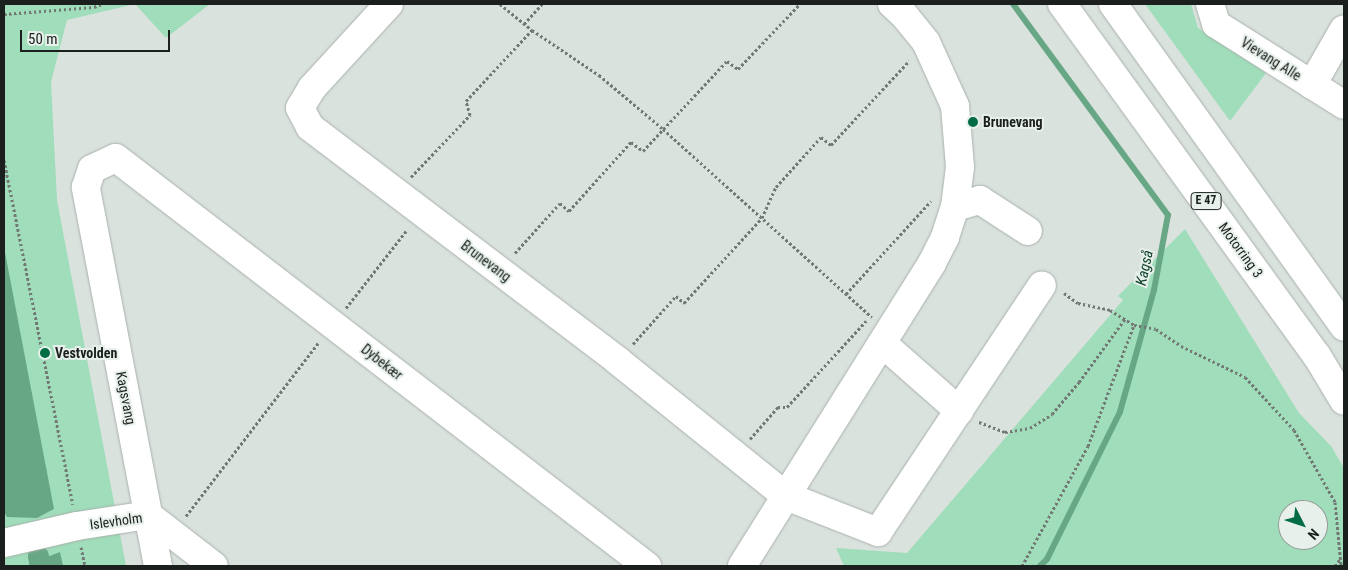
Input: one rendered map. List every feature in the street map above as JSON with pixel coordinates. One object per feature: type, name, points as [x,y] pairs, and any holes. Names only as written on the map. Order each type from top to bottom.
[{"type":"main road","name":"Brunevang","points":[[390,4],[312,88],[300,108],[310,127],[618,361],[786,496],[878,532],[959,411]]},
{"type":"main road","points":[[742,566],[786,496],[881,329],[932,263],[945,237],[945,202],[960,167],[955,106],[926,42],[905,16],[892,4]]},
{"type":"main road","name":"Motorring 3","points":[[1062,4],[1317,356],[1344,401]]},
{"type":"main road","points":[[1113,4],[1344,327]]},
{"type":"main road","name":"Vievang Alle","points":[[1210,4],[1216,24],[1344,105]]},
{"type":"main road","points":[[1312,85],[1344,29]]},
{"type":"main road","name":"Dybekær","points":[[116,158],[647,566]]},
{"type":"main road","name":"Kagsvang","points":[[116,158],[92,169],[86,187],[158,566]]},
{"type":"main road","points":[[945,202],[980,200],[1028,231]]},
{"type":"main road","points":[[881,329],[959,411],[1042,285]]},
{"type":"main road","name":"Islevholm","points":[[14,541],[67,528],[148,515],[214,566]]},
{"type":"path","points":[[4,14],[94,7],[102,4]]},
{"type":"path","points":[[500,4],[532,30],[598,75],[663,128],[846,294],[881,329],[787,407],[778,407],[736,454]]},
{"type":"path","points":[[524,24],[542,4]]},
{"type":"path","points":[[499,271],[560,203],[568,210],[631,142],[643,151],[727,61],[738,69],[800,4]]},
{"type":"path","points":[[396,192],[470,115],[466,101],[532,30]]},
{"type":"path","points":[[618,361],[676,296],[684,303],[762,218],[776,187],[821,137],[831,146],[926,42]]},
{"type":"path","points":[[4,160],[67,528]]},
{"type":"path","points":[[846,294],[945,202]]},
{"type":"path","points":[[172,534],[421,212]]},
{"type":"path","points":[[1042,285],[1057,288],[1078,304],[1110,310],[1134,325],[1156,329],[1182,346],[1245,377],[1294,430],[1335,502],[1341,566]]},
{"type":"path","points":[[959,411],[979,422],[1005,432],[1030,428],[1052,414],[1079,382],[1125,319]]},
{"type":"path","points":[[1022,566],[1088,446],[1134,325]]},
{"type":"path","points":[[1335,566],[1340,559]]},
{"type":"shaded area","name":"Vestvolden","points":[[4,4],[135,4],[67,20],[51,82],[57,200],[126,566],[4,566]]},
{"type":"shaded area","points":[[135,4],[210,4],[166,38]]},
{"type":"shaded area","points":[[1145,4],[1191,4],[1198,28],[1266,73],[1230,121]]},
{"type":"shaded area","points":[[1185,229],[1299,413],[1331,446],[1344,468],[1344,566],[844,566],[836,548],[907,553],[1123,300],[1118,296]]},
{"type":"shaded area","points":[[4,247],[54,509],[37,518],[7,517],[4,512]]},
{"type":"shaded area","points":[[60,552],[63,566],[31,566],[34,562]]},
{"type":"waterway","name":"Kagså","points":[[1013,4],[1168,215],[1154,290],[1120,412],[1047,559],[1040,566]]},
{"type":"waterway","points":[[38,556],[40,566]]},
{"type":"place","name":"Brunevang","points":[[973,122]]},
{"type":"place","name":"Vestvolden","points":[[45,353]]}]
